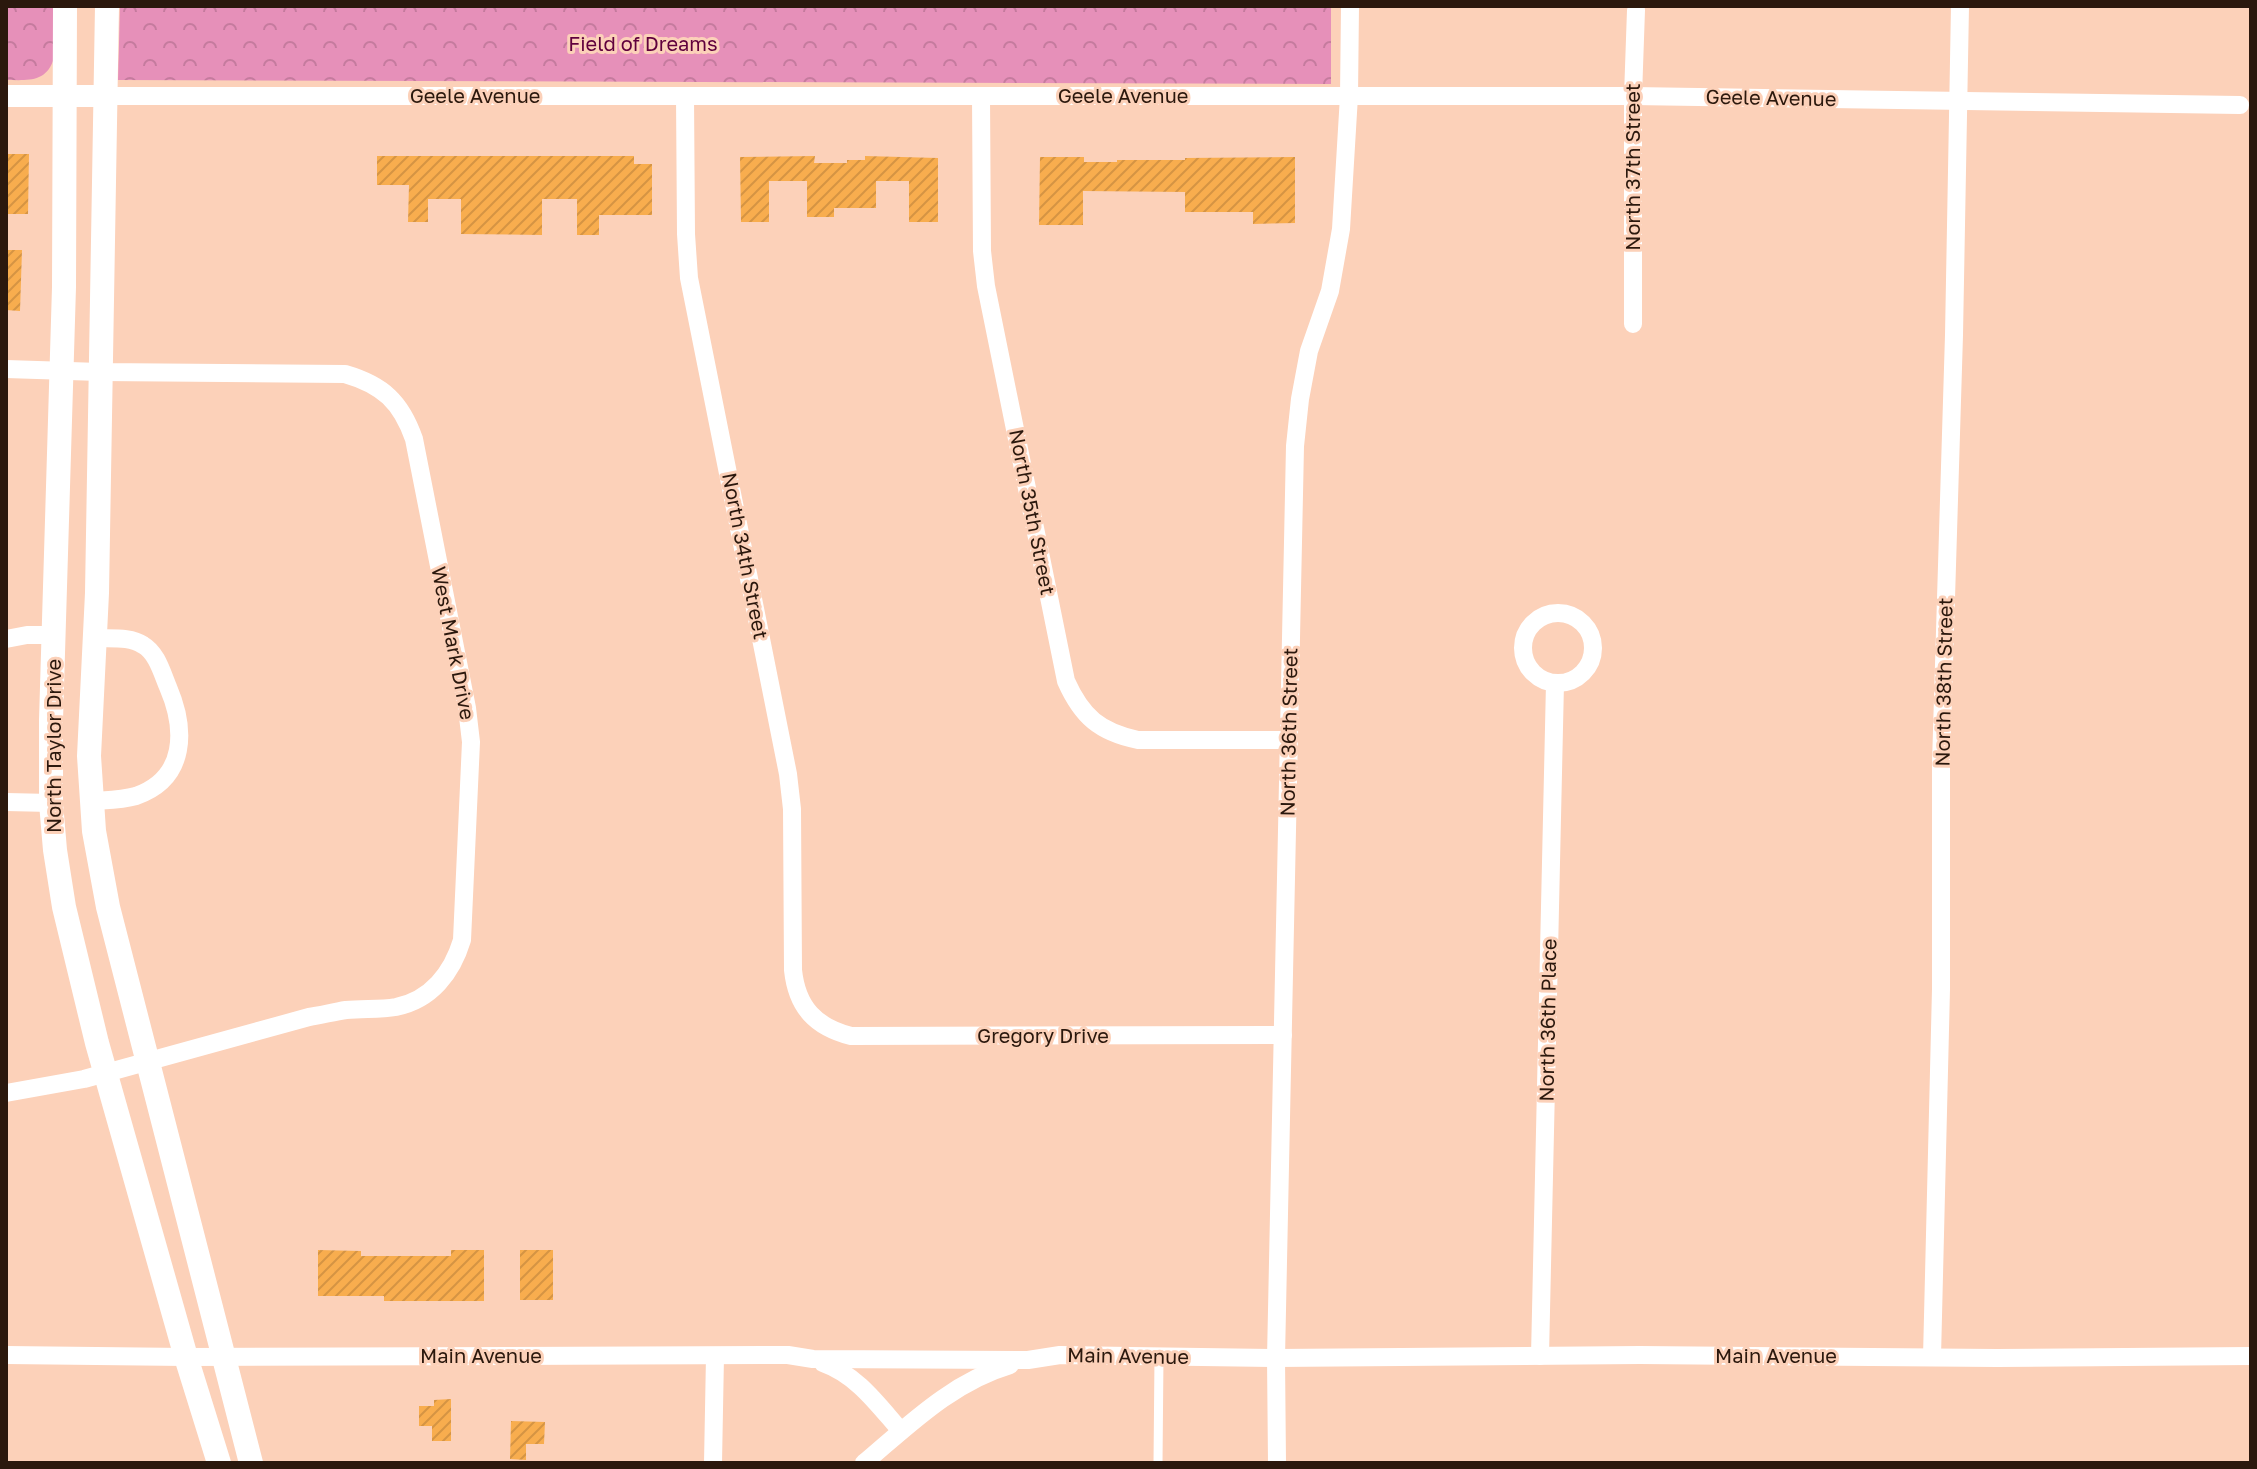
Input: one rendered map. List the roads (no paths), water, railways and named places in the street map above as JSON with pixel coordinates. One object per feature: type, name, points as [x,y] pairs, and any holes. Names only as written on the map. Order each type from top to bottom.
[{"type":"main road","name":"North Taylor Drive","points":[[65,6],[62,371],[51,803],[60,887],[105,1073],[219,1463]]},
{"type":"main road","name":"North Taylor Drive","points":[[107,6],[95,638],[89,756],[94,831],[108,907],[251,1463]]},
{"type":"street","name":"North 36th Street","points":[[1277,1463],[1276,1358],[1295,446],[1309,351],[1330,291],[1341,229],[1349,96],[1350,6]]},
{"type":"street","name":"North 38th Street","points":[[1932,1357],[1940,1004],[1941,763],[1960,6]]},
{"type":"street","name":"North 37th Street","points":[[1633,324],[1636,10]]},
{"type":"street","name":"Geele Avenue","points":[[6,96],[1633,96],[2240,105]]},
{"type":"street","name":"North 34th Street","points":[[685,96],[689,278],[788,774],[792,809],[793,970],[800,999],[809,1014]]},
{"type":"street","name":"North 35th Street","points":[[981,96],[982,251],[986,286],[1066,681],[1074,699],[1085,714],[1101,727],[1118,736],[1138,740],[1288,740]]},
{"type":"street","name":"West Mark Drive","points":[[6,369],[345,374],[382,389],[397,404],[414,439],[471,742],[462,940],[446,976],[432,990],[396,1007],[345,1010],[309,1017],[63,1084],[6,1093]]},
{"type":"street","points":[[6,639],[54,635]]},
{"type":"street","points":[[93,801],[136,796],[157,784],[174,764],[180,737],[172,697],[150,650],[133,641],[95,638]]},
{"type":"street","name":"North 36th Place","points":[[1540,1356],[1555,683]]},
{"type":"street","points":[[6,802],[51,803]]},
{"type":"street","name":"Gregory Drive","points":[[809,1014],[834,1032],[851,1036],[1283,1035]]},
{"type":"street","name":"Main Avenue","points":[[6,1355],[788,1355],[813,1359],[1028,1360],[1060,1355],[1276,1358],[2251,1356]]},
{"type":"street","points":[[713,1463],[715,1356]]},
{"type":"street","points":[[813,1359],[844,1373],[862,1387],[901,1431]]},
{"type":"street","points":[[864,1463],[942,1398],[969,1381],[998,1368],[1028,1360]]},
{"type":"lane","points":[[1158,1463],[1159,1357]]},
{"type":"park label","name":"Field of Dreams","points":[[643,44]]}]
